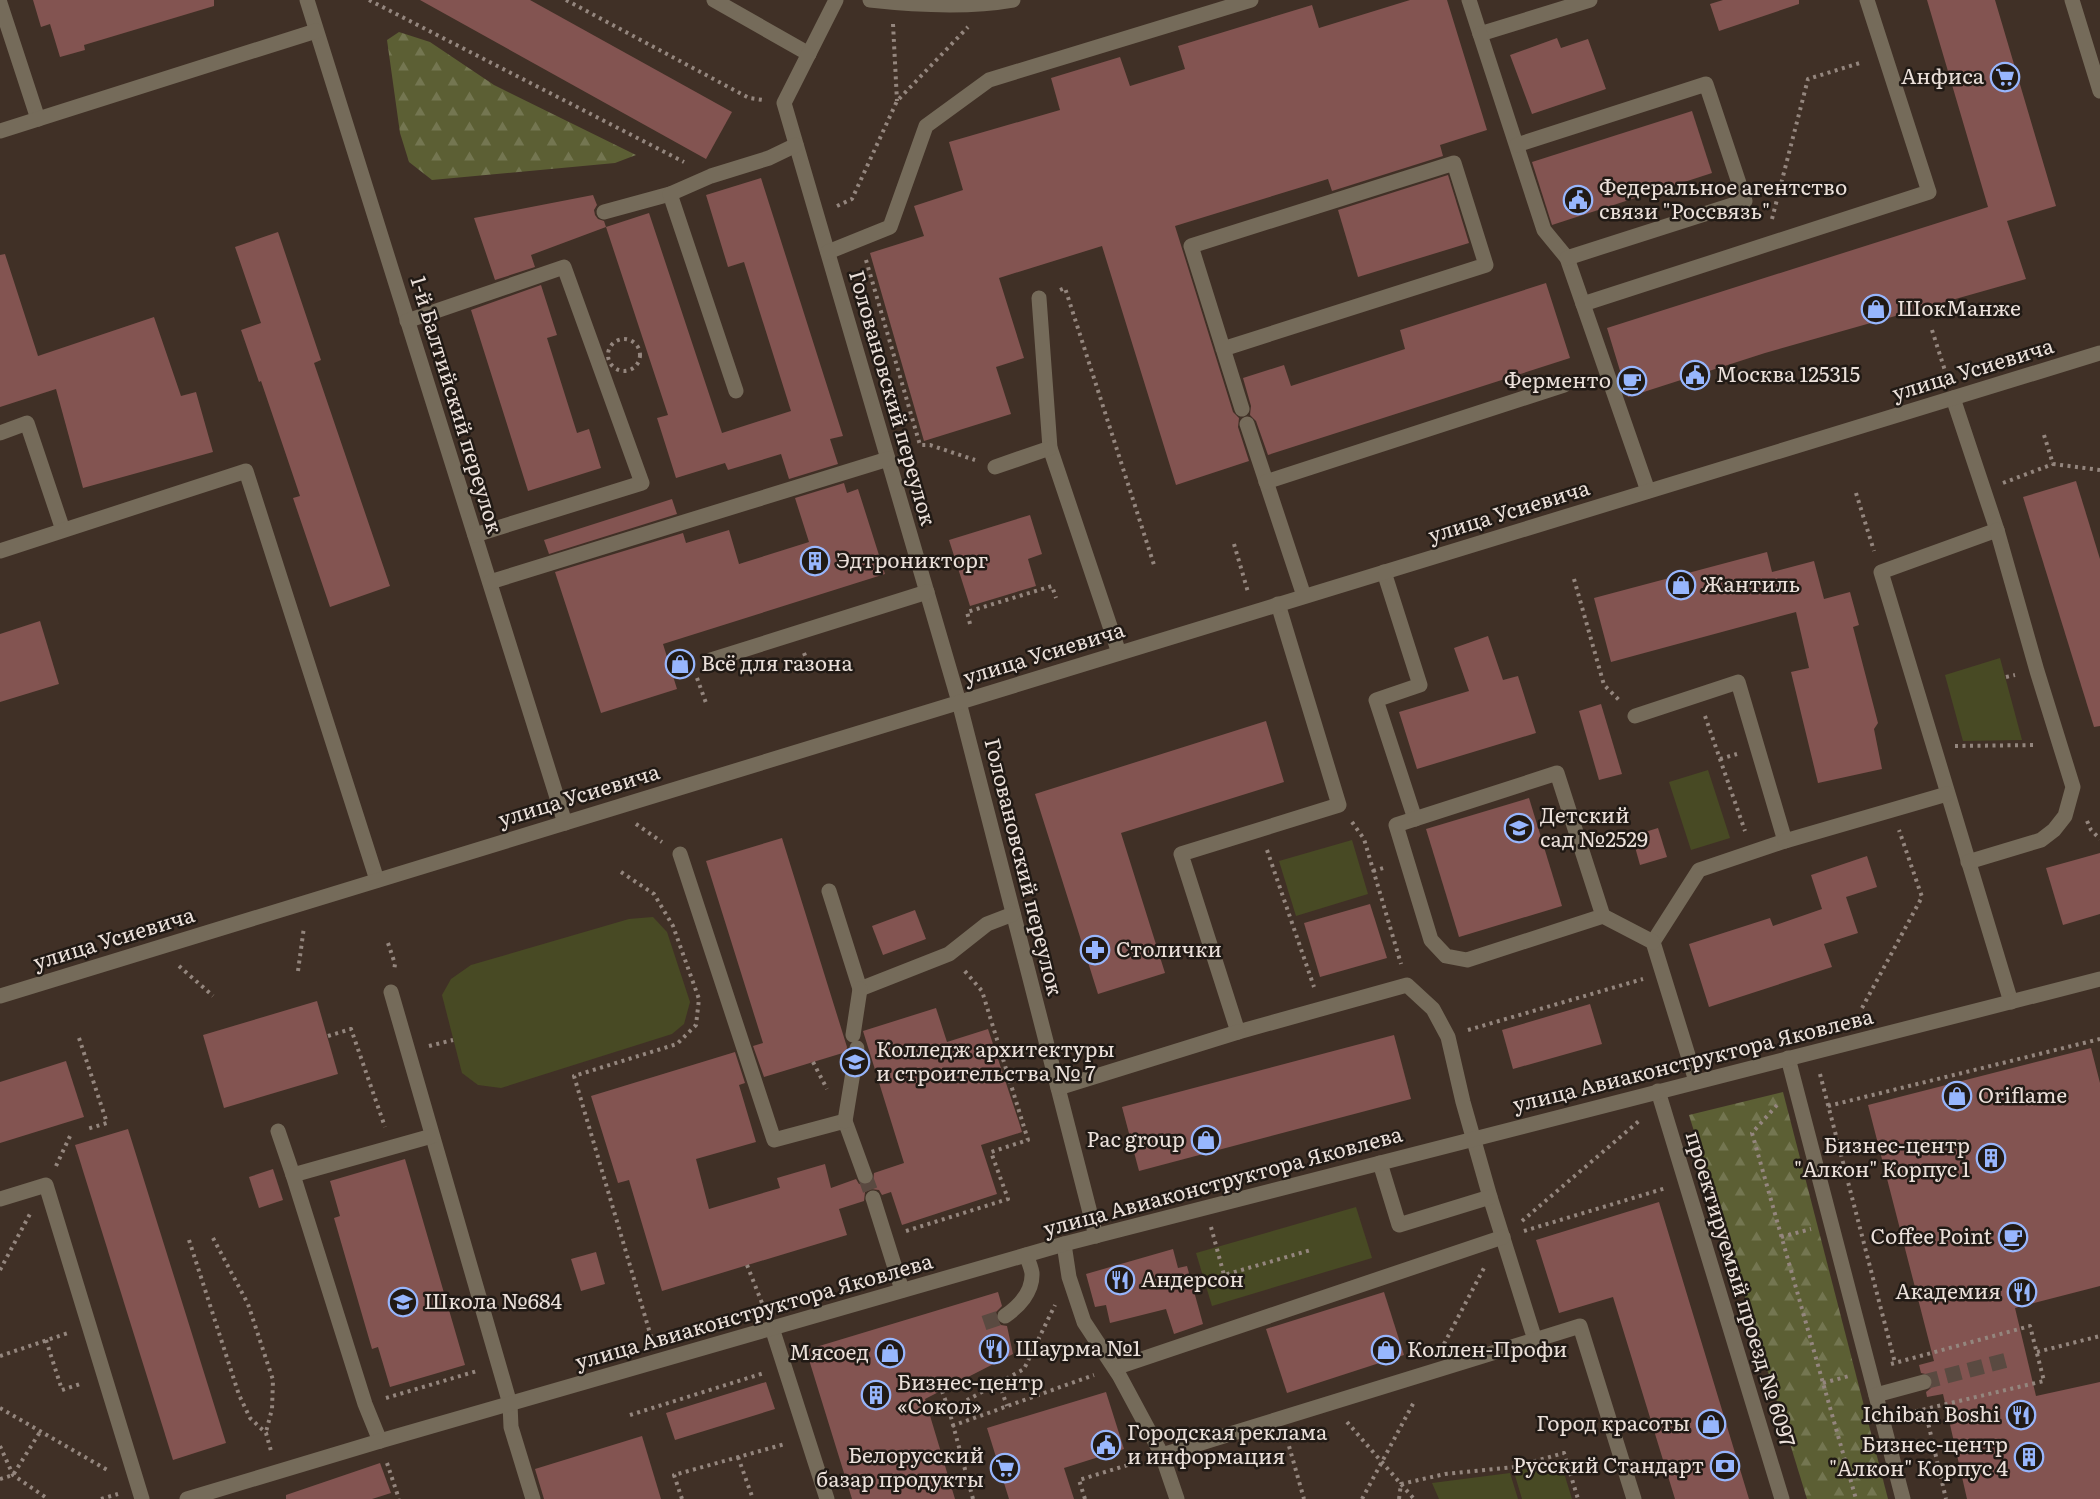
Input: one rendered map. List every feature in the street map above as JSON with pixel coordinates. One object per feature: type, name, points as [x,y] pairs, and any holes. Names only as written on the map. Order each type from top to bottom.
[{"type":"street","name":"1-й Балтийский переулок","points":[[307,0],[565,823]]},
{"type":"street","points":[[714,0],[809,54]]},
{"type":"street","points":[[784,103],[836,0]]},
{"type":"street","points":[[870,0],[989,4],[1013,0]]},
{"type":"street","points":[[828,252],[890,227],[926,126],[989,80],[1251,0]]},
{"type":"street","points":[[1469,0],[1544,230],[1567,258],[1648,491]]},
{"type":"street","points":[[1480,34],[1590,0]]},
{"type":"street","points":[[1583,304],[1929,192],[1867,0]]},
{"type":"street","points":[[2072,0],[2100,91]]},
{"type":"street","points":[[0,3],[38,119]]},
{"type":"street","points":[[0,131],[316,31]]},
{"type":"street","points":[[1517,145],[1706,84],[1745,201],[1567,258]]},
{"type":"street","name":"Головановский переулок","points":[[784,103],[960,702],[1096,1236]]},
{"type":"street","points":[[604,212],[670,194],[711,176],[769,158],[796,145]]},
{"type":"street","points":[[1223,349],[1486,265],[1454,164],[1191,246],[1223,349],[1242,409]]},
{"type":"street","points":[[670,194],[736,391]]},
{"type":"street","points":[[407,321],[564,267],[642,483],[475,535]]},
{"type":"street","points":[[1039,298],[1050,448],[1119,653]]},
{"type":"street","name":"улица Усиевича","points":[[0,996],[2100,353]]},
{"type":"street","points":[[1266,482],[1564,384]]},
{"type":"street","points":[[1953,398],[1997,530],[2073,787],[2068,809],[2060,823],[2041,840],[1968,862]]},
{"type":"street","points":[[0,433],[27,423],[63,530]]},
{"type":"street","points":[[1247,424],[1304,596]]},
{"type":"street","points":[[995,467],[1050,448]]},
{"type":"street","points":[[490,582],[888,459]]},
{"type":"street","points":[[0,551],[246,471],[377,880]]},
{"type":"street","points":[[1997,530],[1881,572],[2011,1002]]},
{"type":"street","points":[[1384,572],[1420,685],[1376,700],[1415,819]]},
{"type":"street","points":[[711,660],[927,592]]},
{"type":"street","points":[[1238,1032],[1181,854],[1339,805],[1278,604]]},
{"type":"street","points":[[1635,716],[1738,682],[1785,841]]},
{"type":"street","points":[[1603,916],[1467,960],[1446,956],[1431,940],[1396,825],[1557,773],[1603,916],[1653,942],[1696,1082]]},
{"type":"street","points":[[1653,942],[1699,870],[1785,841],[1947,794]]},
{"type":"street","points":[[680,854],[774,1140],[845,1121]]},
{"type":"street","points":[[829,891],[860,989],[845,1121],[865,1176]]},
{"type":"street","points":[[860,989],[950,954],[987,924],[1013,914]]},
{"type":"street","name":"улица Авиаконструктора Яковлева","points":[[187,1499],[1026,1254],[1206,1206],[2100,979]]},
{"type":"street","points":[[1058,1088],[1238,1032],[1407,985],[1433,1009],[1448,1036],[1473,1139],[1535,1340]]},
{"type":"street","points":[[391,992],[510,1404],[511,1426],[533,1499]]},
{"type":"street","points":[[1788,1058],[1903,1499]]},
{"type":"street","name":"проектируемый проезд № 6097","points":[[1658,1091],[1782,1499]]},
{"type":"street","points":[[278,1131],[365,1404],[380,1441]]},
{"type":"street","points":[[293,1175],[432,1136]]},
{"type":"street","points":[[1380,1163],[1399,1225],[1490,1197]]},
{"type":"street","points":[[0,1199],[46,1185],[140,1494]]},
{"type":"street","points":[[873,1198],[902,1290]]},
{"type":"street","points":[[1115,1368],[1503,1237]]},
{"type":"street","points":[[1064,1244],[1069,1277],[1084,1322],[1115,1368],[1162,1455],[1177,1499]]},
{"type":"street","points":[[1005,1316],[1020,1306],[1030,1285],[1032,1273],[1026,1254]]},
{"type":"street","points":[[1162,1455],[1580,1326],[1634,1499]]},
{"type":"street","points":[[772,1328],[827,1499]]},
{"type":"street","points":[[1876,1395],[1924,1383]]},
{"type":"path","points":[[369,0],[711,176]]},
{"type":"path","points":[[566,0],[749,98],[784,103]]},
{"type":"path","points":[[892,2],[897,101]]},
{"type":"path","points":[[834,208],[852,199],[897,101],[989,4]]},
{"type":"path","points":[[1765,246],[1808,79],[1885,56]]},
{"type":"path","points":[[860,239],[920,445],[930,445],[995,467]]},
{"type":"path","points":[[1039,298],[1065,288],[1155,568]]},
{"type":"path","points":[[1932,330],[1953,398]]},
{"type":"path","points":[[624,338],[634,342],[640,356],[636,365],[627,371],[611,366],[607,356],[614,341],[624,338]]},
{"type":"path","points":[[2044,435],[2053,464]]},
{"type":"path","points":[[1984,490],[2053,464],[2100,470]]},
{"type":"path","points":[[1856,493],[1881,572]]},
{"type":"path","points":[[1234,544],[1253,612]]},
{"type":"path","points":[[1574,579],[1604,685],[1635,716]]},
{"type":"path","points":[[970,624],[967,612],[1041,589],[1052,586],[1056,598]]},
{"type":"path","points":[[1698,695],[1752,852]]},
{"type":"path","points":[[1933,746],[2060,745]]},
{"type":"path","points":[[1339,805],[1364,839],[1407,985]]},
{"type":"path","points":[[614,808],[680,854]]},
{"type":"path","points":[[1862,1008],[1922,897],[1892,810]]},
{"type":"path","points":[[1260,829],[1321,1009]]},
{"type":"path","points":[[621,872],[654,894],[659,902],[673,926],[699,999],[696,1025],[677,1044],[573,1076],[658,1361]]},
{"type":"path","points":[[298,971],[309,901]]},
{"type":"path","points":[[158,948],[213,996]]},
{"type":"path","points":[[1448,1036],[1662,973]]},
{"type":"path","points":[[885,1238],[1008,1199],[991,1152],[1028,1140],[982,991]]},
{"type":"path","points":[[328,1036],[351,1029],[392,1147]]},
{"type":"path","points":[[79,1038],[106,1123],[87,1128]]},
{"type":"path","points":[[1828,1106],[2100,1039]]},
{"type":"path","points":[[1814,1052],[1895,1363],[2030,1326],[2044,1380],[1925,1410],[1946,1499]]},
{"type":"path","points":[[1795,1084],[1752,1133],[1856,1499]]},
{"type":"path","points":[[1362,1499],[1503,1237],[1642,1119]]},
{"type":"path","points":[[0,1270],[71,1134]]},
{"type":"path","points":[[1503,1237],[1685,1182]]},
{"type":"path","points":[[1206,1206],[1224,1275],[1311,1250]]},
{"type":"path","points":[[189,1240],[239,1395],[250,1418],[266,1433],[272,1409],[273,1380],[248,1304],[213,1238]]},
{"type":"path","points":[[747,1265],[772,1328]]},
{"type":"path","points":[[949,1410],[1024,1369],[1069,1277]]},
{"type":"path","points":[[0,1356],[89,1326]]},
{"type":"path","points":[[2037,1352],[2100,1336]]},
{"type":"path","points":[[46,1340],[62,1390],[105,1377]]},
{"type":"path","points":[[365,1404],[498,1365]]},
{"type":"path","points":[[630,1415],[785,1367]]},
{"type":"path","points":[[952,1426],[1115,1368]]},
{"type":"path","points":[[999,1383],[1006,1406]]},
{"type":"path","points":[[942,1391],[973,1499]]},
{"type":"path","points":[[1330,1403],[1414,1499]]},
{"type":"path","points":[[0,1408],[140,1494]]},
{"type":"path","points":[[1281,1418],[1304,1499]]},
{"type":"path","points":[[0,1479],[14,1475],[40,1431]]},
{"type":"path","points":[[380,1441],[399,1499]]},
{"type":"path","points":[[682,1499],[674,1475],[785,1444]]},
{"type":"path","points":[[0,1446],[14,1475],[48,1499]]},
{"type":"path","points":[[1401,1484],[1445,1474],[1515,1467],[1564,1453],[1578,1499]]},
{"type":"path","points":[[1085,1499],[1079,1480],[1162,1455]]},
{"type":"path","points":[[738,1457],[753,1499]]},
{"type":"path","points":[[1400,1499],[1401,1484]]},
{"type":"green space","points":[[399,32],[430,42],[494,85],[636,155],[615,163],[432,180],[409,162],[400,133],[387,40]]},
{"type":"green space","points":[[2000,658],[2022,740],[1963,741],[1945,675]]},
{"type":"green space","points":[[1708,770],[1730,838],[1691,850],[1669,782]]},
{"type":"green space","points":[[1352,840],[1368,894],[1296,916],[1279,861]]},
{"type":"green space","points":[[653,917],[667,932],[690,1002],[684,1024],[672,1034],[501,1088],[478,1085],[462,1073],[442,995],[451,979],[471,965],[629,919]]},
{"type":"green space","points":[[1783,1092],[1888,1499],[1807,1499],[1689,1115]]},
{"type":"green space","points":[[1356,1207],[1372,1258],[1212,1306],[1196,1253]]},
{"type":"green space","points":[[1560,1460],[1572,1499],[1522,1499],[1514,1472]]},
{"type":"green space","points":[[1510,1473],[1518,1499],[1439,1499],[1432,1483]]},
{"type":"building","points":[[33,0],[214,0],[214,6],[84,45],[85,50],[60,57],[50,24],[41,27]]},
{"type":"building","points":[[420,0],[530,0],[732,112],[706,159]]},
{"type":"building","points":[[1410,0],[1447,0],[1487,130],[1440,145],[1443,156],[1332,191],[1328,179],[1175,226],[1233,412],[1239,418],[1238,427],[1249,461],[1176,485],[1102,246],[999,278],[1024,358],[996,367],[1011,414],[924,441],[870,253],[924,236],[914,206],[963,190],[949,142],[1060,110],[1051,78],[1120,57],[1130,86],[1185,69],[1178,46],[1312,5],[1319,28]]},
{"type":"building","points":[[1723,0],[1799,0],[1799,4],[1719,31],[1710,4]]},
{"type":"building","points":[[1927,0],[1995,0],[2056,206],[2007,221],[2026,279],[1765,353],[1628,397],[1607,328],[1988,207]]},
{"type":"building","points":[[1557,38],[1561,48],[1588,39],[1606,89],[1532,114],[1510,55]]},
{"type":"building","points":[[1692,111],[1712,173],[1552,225],[1532,162]]},
{"type":"building","points":[[1448,175],[1469,243],[1358,277],[1338,210]]},
{"type":"building","points":[[761,178],[843,436],[830,439],[838,464],[789,479],[781,454],[728,470],[725,463],[676,478],[657,418],[668,415],[606,227],[649,213],[722,433],[791,411],[744,262],[728,267],[706,195]]},
{"type":"building","points":[[593,195],[597,205],[594,210],[595,215],[604,221],[606,227],[531,255],[535,267],[495,280],[474,218]]},
{"type":"building","points":[[278,232],[321,360],[314,363],[390,586],[330,607],[293,498],[300,496],[241,330],[261,323],[235,247]]},
{"type":"building","points":[[5,254],[38,356],[154,317],[181,396],[196,392],[213,452],[83,488],[56,389],[0,407],[0,255]]},
{"type":"building","points":[[1546,283],[1570,358],[1268,455],[1256,421],[1250,415],[1251,406],[1243,378],[1284,365],[1291,386],[1405,349],[1400,330]]},
{"type":"building","points":[[541,285],[557,335],[547,338],[577,433],[589,429],[601,468],[528,491],[471,310]]},
{"type":"building","points":[[2076,481],[2100,559],[2100,726],[2094,727],[2023,497]]},
{"type":"building","points":[[844,483],[847,493],[858,489],[885,574],[663,644],[677,689],[601,713],[555,572],[683,533],[686,543],[729,530],[739,564],[809,542],[795,498]]},
{"type":"building","points":[[672,499],[677,514],[549,554],[544,540]]},
{"type":"building","points":[[1030,515],[1042,554],[1028,559],[1036,586],[970,606],[949,540]]},
{"type":"building","points":[[1767,552],[1772,572],[1814,561],[1824,599],[1850,592],[1859,625],[1853,627],[1878,723],[1874,729],[1882,769],[1818,783],[1791,672],[1809,668],[1796,612],[1611,662],[1594,598]]},
{"type":"building","points":[[40,621],[59,684],[0,702],[0,634]]},
{"type":"building","points":[[1488,636],[1503,680],[1518,676],[1536,733],[1417,769],[1399,712],[1469,691],[1454,648]]},
{"type":"building","points":[[1601,704],[1622,774],[1599,780],[1579,711]]},
{"type":"building","points":[[1266,721],[1284,782],[1121,833],[1165,973],[1098,994],[1035,794]]},
{"type":"building","points":[[1529,798],[1562,906],[1459,937],[1426,829]]},
{"type":"building","points":[[1658,828],[1667,857],[1640,865],[1632,836]]},
{"type":"building","points":[[782,838],[847,1047],[846,1052],[764,1077],[753,1046],[763,1043],[706,861]]},
{"type":"building","points":[[2100,853],[2100,914],[2063,925],[2046,868]]},
{"type":"building","points":[[1867,856],[1877,887],[1846,897],[1858,933],[1824,944],[1832,967],[1709,1007],[1689,944],[1770,918],[1773,926],[1822,909],[1811,875]]},
{"type":"building","points":[[1370,904],[1387,958],[1320,977],[1304,923]]},
{"type":"building","points":[[915,910],[926,939],[883,955],[872,926]]},
{"type":"building","points":[[317,1001],[338,1074],[224,1108],[203,1035]]},
{"type":"building","points":[[1590,1004],[1602,1044],[1513,1069],[1502,1030]]},
{"type":"building","points":[[936,1008],[947,1042],[988,1029],[1018,1119],[1022,1132],[981,1145],[997,1194],[902,1225],[891,1192],[882,1195],[879,1190],[871,1189],[865,1192],[864,1201],[839,1209],[847,1235],[662,1291],[629,1180],[618,1183],[591,1096],[735,1052],[745,1083],[739,1085],[756,1142],[696,1159],[709,1209],[780,1188],[777,1178],[825,1164],[831,1188],[856,1179],[859,1184],[868,1185],[873,1182],[874,1173],[904,1163],[863,1031]]},
{"type":"building","points":[[1394,1035],[1411,1099],[1139,1171],[1122,1107]]},
{"type":"building","name":"Бизнес-центр \"Алкон\" Корпус 1","points":[[2091,1048],[2100,1083],[2100,1286],[2015,1308],[2036,1396],[2100,1382],[2100,1499],[1967,1499],[1943,1394],[1927,1397],[1926,1392],[1931,1388],[1933,1380],[1930,1375],[1921,1373],[1919,1365],[1934,1361],[1868,1105]]},
{"type":"building","points":[[66,1061],[84,1117],[0,1143],[0,1082]]},
{"type":"building","points":[[128,1129],[226,1443],[173,1460],[75,1145]]},
{"type":"building","name":"Школа №684","points":[[405,1159],[465,1365],[390,1387],[378,1347],[372,1349],[334,1218],[340,1216],[330,1181]]},
{"type":"building","points":[[273,1169],[283,1200],[259,1208],[249,1177]]},
{"type":"building","points":[[1659,1202],[1749,1499],[1675,1499],[1613,1297],[1559,1313],[1536,1240]]},
{"type":"building","points":[[1173,1249],[1178,1268],[1187,1266],[1203,1324],[1174,1334],[1166,1309],[1110,1323],[1106,1305],[1095,1307],[1086,1274]]},
{"type":"building","points":[[596,1252],[605,1284],[581,1291],[571,1259]]},
{"type":"building","name":"Бизнес-центр «Сокол»","points":[[998,1292],[1002,1306],[996,1312],[995,1318],[1001,1325],[1007,1326],[1013,1354],[925,1399],[955,1499],[852,1499],[806,1350]]},
{"type":"building","points":[[1384,1292],[1404,1355],[1287,1393],[1266,1329]]},
{"type":"building","points":[[766,1382],[775,1409],[675,1440],[666,1413]]},
{"type":"building","points":[[1106,1392],[1124,1449],[1064,1468],[1074,1499],[1009,1499],[987,1428]]},
{"type":"building","points":[[642,1436],[661,1499],[544,1499],[535,1469]]},
{"type":"building","points":[[380,1463],[391,1493],[372,1499],[286,1499],[286,1495]]},
{"type":"tunnel","points":[[865,1176],[873,1198]]},
{"type":"tunnel","points":[[984,1323],[1005,1316]]},
{"type":"tunnel","points":[[1924,1382],[2011,1359]]},
{"type":"place","name":"Анфиса","points":[[2005,77]]},
{"type":"place","name":"Федеральное агентство связи \"Россвязь\"","points":[[1578,200]]},
{"type":"place","name":"ШокМанже","points":[[1876,309]]},
{"type":"place","name":"Москва 125315","points":[[1695,375]]},
{"type":"place","name":"Ферменто","points":[[1632,381]]},
{"type":"place","name":"Эдтроникторг","points":[[815,561]]},
{"type":"place","name":"Жантиль","points":[[1681,585]]},
{"type":"place","name":"Всё для газона","points":[[680,664]]},
{"type":"place","name":"Детский сад №2529","points":[[1519,828]]},
{"type":"place","name":"Столички","points":[[1095,950]]},
{"type":"place","name":"Колледж архитектуры и строительства № 7","points":[[855,1062]]},
{"type":"place","name":"Oriflame","points":[[1957,1096]]},
{"type":"place","name":"Pac group","points":[[1206,1140]]},
{"type":"place","name":"Бизнес-центр \"Алкон\" Корпус 1","points":[[1991,1158]]},
{"type":"place","name":"Coffee Point","points":[[2013,1237]]},
{"type":"place","name":"Андерсон","points":[[1120,1280]]},
{"type":"place","name":"Академия","points":[[2022,1292]]},
{"type":"place","name":"Школа №684","points":[[403,1302]]},
{"type":"place","name":"Шаурма №1","points":[[994,1349]]},
{"type":"place","name":"Коллен-Профи","points":[[1386,1350]]},
{"type":"place","name":"Мясоед","points":[[890,1353]]},
{"type":"place","name":"Бизнес-центр «Сокол»","points":[[876,1395]]},
{"type":"place","name":"Ichiban Boshi","points":[[2021,1415]]},
{"type":"place","name":"Город красоты","points":[[1711,1424]]},
{"type":"place","name":"Городская реклама и информация","points":[[1106,1445]]},
{"type":"place","name":"Бизнес-центр \"Алкон\" Корпус 4","points":[[2029,1457]]},
{"type":"place","name":"Русский Стандарт","points":[[1725,1466]]},
{"type":"place","name":"Белорусский базар продукты","points":[[1005,1468]]}]
